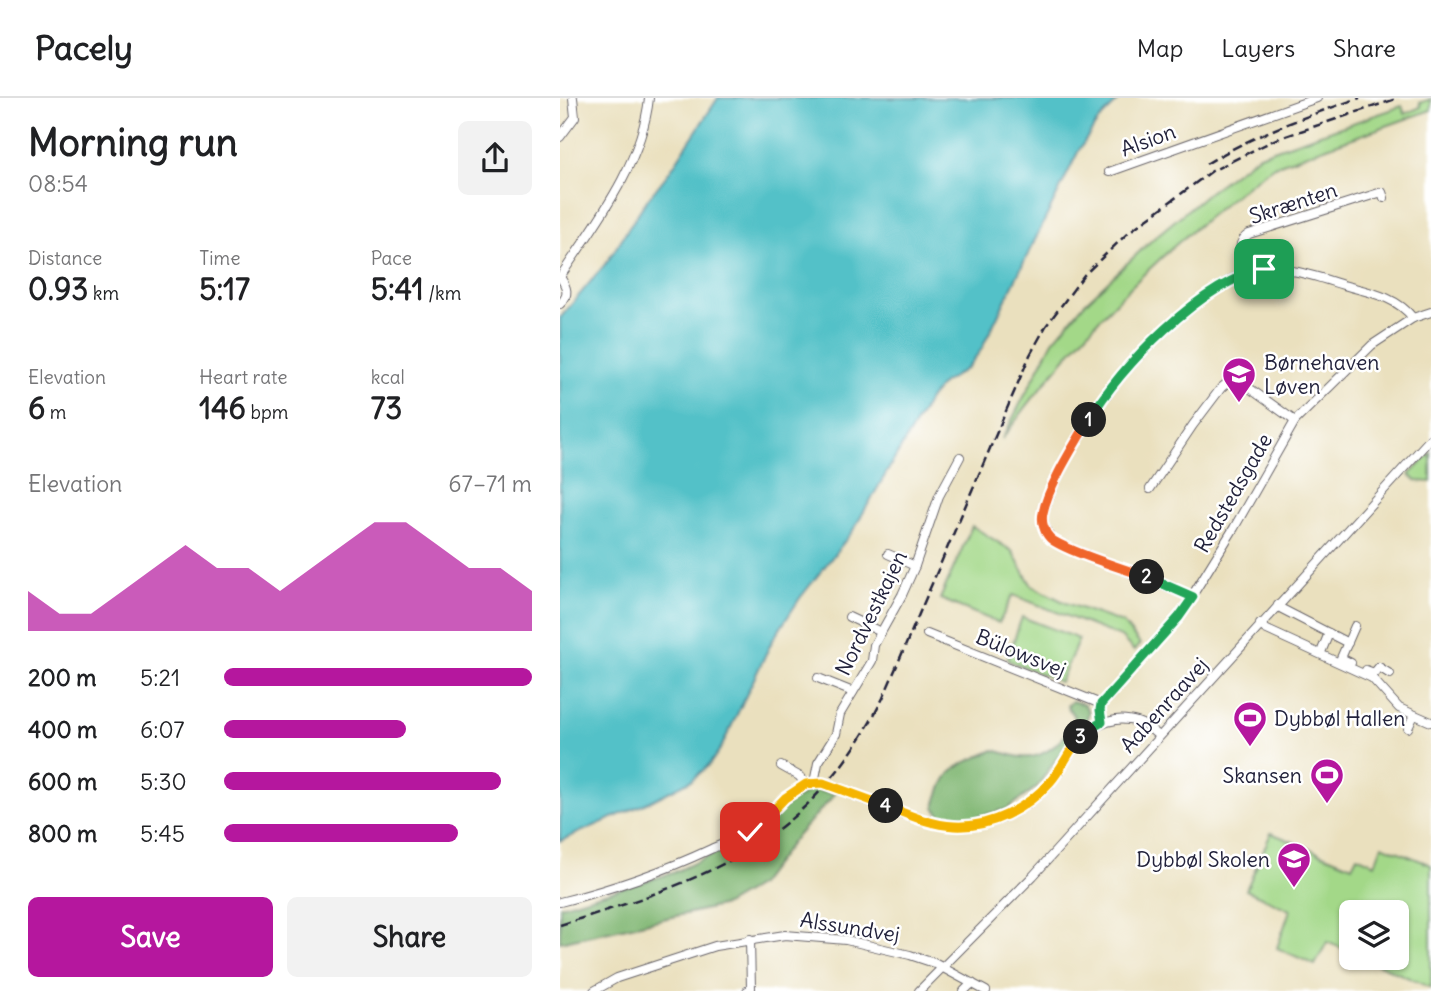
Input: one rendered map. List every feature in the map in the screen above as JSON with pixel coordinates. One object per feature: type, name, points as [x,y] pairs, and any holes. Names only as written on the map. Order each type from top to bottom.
[{"type":"street","points":[[560,137],[575,117],[573,98]]},
{"type":"street","points":[[560,303],[566,297],[567,291],[560,277],[635,153],[644,129],[649,98]]},
{"type":"street","name":"Alsion","points":[[1109,172],[1317,98]]},
{"type":"street","name":"Skrænten","points":[[1245,273],[1240,243],[1249,234],[1382,192],[1384,198]]},
{"type":"street","points":[[1193,597],[1058,544],[1045,531],[1042,514],[1066,458],[1093,412],[1114,384],[1149,345],[1187,311],[1224,283],[1245,273],[1264,269],[1302,272],[1397,302],[1413,318]]},
{"type":"street","name":"Redstedsgade","points":[[1101,704],[1179,617],[1193,597],[1294,421],[1372,345],[1413,318],[1431,312]]},
{"type":"street","points":[[1150,489],[1192,425],[1227,383],[1236,381],[1245,385],[1294,421]]},
{"type":"street","name":"Aabenraavej","points":[[919,991],[1033,876],[1431,438]]},
{"type":"street","name":"Nordvestkajen","points":[[810,783],[818,763],[836,734],[840,714],[872,660],[874,645],[902,595],[939,496],[960,457]]},
{"type":"street","points":[[888,554],[915,566]]},
{"type":"street","points":[[1278,605],[1348,643]]},
{"type":"street","points":[[849,617],[881,632]]},
{"type":"street","points":[[1260,624],[1276,635],[1372,678],[1399,708],[1431,722]]},
{"type":"street","points":[[1355,626],[1341,659],[1374,673],[1379,667],[1390,674]]},
{"type":"street","points":[[1322,650],[1329,633]]},
{"type":"street","name":"Bülowsvej","points":[[927,634],[1101,704]]},
{"type":"street","points":[[818,678],[852,692]]},
{"type":"street","points":[[1101,704],[1102,722]]},
{"type":"street","points":[[1408,728],[1414,715]]},
{"type":"street","points":[[560,902],[603,892],[662,871],[750,832],[785,798],[810,783],[823,783],[927,821],[954,826],[982,824],[1007,815],[1033,800],[1052,780],[1077,742],[1102,722],[1121,719],[1142,723],[1159,736]]},
{"type":"street","points":[[781,766],[810,783]]},
{"type":"street","name":"Alssundvej","points":[[594,991],[617,978],[715,946],[785,934],[846,940],[909,955],[943,968],[986,991]]},
{"type":"street","points":[[747,991],[751,989],[750,939]]},
{"type":"street","points":[[964,991],[972,984]]},
{"type":"green space","points":[[1431,99],[1431,110],[1274,166],[1242,190],[1181,240],[1125,293],[1073,348],[1002,439],[1053,341],[1084,304],[1154,238],[1209,192],[1259,155],[1402,106],[1405,114]]},
{"type":"green space","points":[[1431,453],[1431,482],[1417,481],[1409,475]]},
{"type":"green space","points":[[972,526],[1012,551],[1032,586],[1066,603],[1123,623],[1140,644],[1134,651],[1121,637],[1013,595],[999,623],[940,599]]},
{"type":"green space","points":[[1022,617],[1079,639],[1060,682],[1007,660]]},
{"type":"green space","points":[[1072,701],[1084,704],[1089,712],[1083,729],[1058,756],[1037,787],[1007,809],[960,821],[940,815],[935,807],[939,793],[955,769],[994,750],[1021,757],[1047,751],[1061,740],[1071,725],[1074,717],[1067,706]]},
{"type":"green space","points":[[810,790],[835,794],[795,838],[759,885],[725,905],[560,942],[560,906],[673,873],[751,836],[788,804]]},
{"type":"green space","points":[[1271,833],[1352,866],[1357,856],[1375,864],[1382,845],[1431,865],[1431,988],[1391,970],[1409,970],[1409,900],[1339,900],[1339,947],[1327,942],[1315,965],[1277,948],[1290,910],[1246,890]]},
{"type":"water","points":[[718,98],[1121,98],[1099,120],[1079,150],[981,350],[967,368],[942,384],[930,398],[852,532],[800,598],[772,641],[721,748],[709,765],[692,780],[651,801],[560,841],[560,318],[607,262]]},
{"type":"railway","points":[[1206,164],[1262,135],[1360,98]]},
{"type":"railway","points":[[560,925],[662,891],[707,872],[749,849],[787,822],[822,789],[854,748],[883,698],[1030,355],[1046,326],[1084,275],[1129,232],[1212,171],[1274,140],[1396,99]]},
{"type":"place","name":"Børnehaven Løven","points":[[1239,404]]},
{"type":"place","name":"Dybbøl Hallen","points":[[1250,748]]},
{"type":"place","name":"Skansen","points":[[1327,805]]},
{"type":"place","name":"Dybbøl Skolen","points":[[1294,889]]},
{"type":"route","points":[[750,832],[785,798],[806,784],[823,783],[927,821],[954,826],[982,824],[1007,815],[1033,800],[1052,780],[1077,742],[1102,722],[1101,704],[1149,652],[1193,597],[1058,544],[1050,538],[1042,522],[1046,502],[1066,458],[1093,412],[1149,345],[1224,283],[1245,273],[1264,269]]}]
